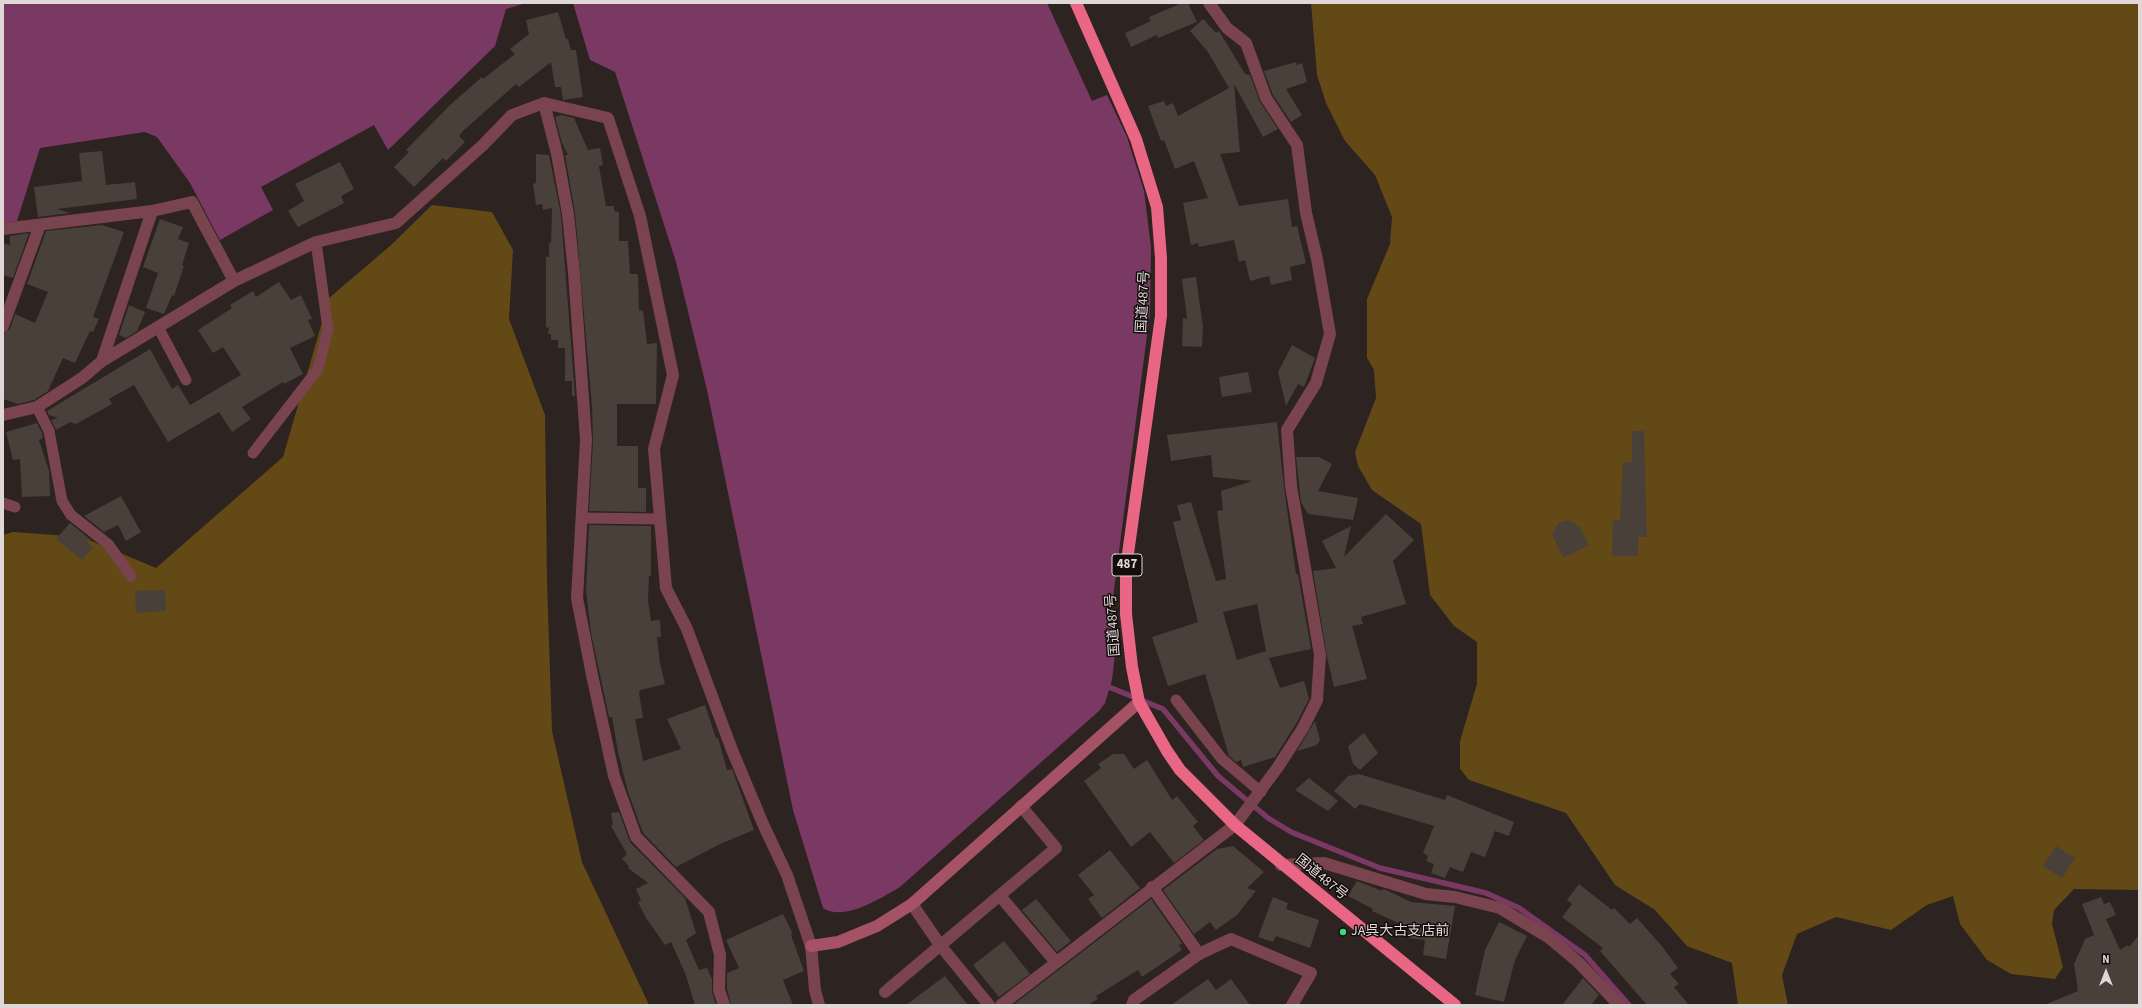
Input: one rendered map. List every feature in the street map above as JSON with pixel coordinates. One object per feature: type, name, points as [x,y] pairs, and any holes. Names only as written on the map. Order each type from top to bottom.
[{"type":"highway","name":"国道487号","points":[[1076,3],[1136,139],[1157,207],[1161,258],[1161,316],[1126,568],[1126,614],[1132,667],[1139,702],[1167,751],[1180,770],[1235,825],[1281,865],[1455,1005]]},
{"type":"street","points":[[1001,1005],[1055,961],[1235,825],[1261,792],[1303,728],[1317,700],[1320,655],[1291,486],[1287,430],[1316,383],[1330,334],[1317,259],[1306,213],[1297,145],[1266,98],[1246,43],[1227,28],[1209,3]]},
{"type":"street","points":[[544,103],[557,154],[568,214],[574,272],[586,440],[577,598],[614,776],[636,837],[709,912],[720,955],[719,990],[724,1005]]},
{"type":"street","points":[[3,415],[37,407],[82,378],[102,361],[234,281],[316,242],[396,223],[483,145],[512,115],[544,103],[608,118],[640,216],[673,375],[654,450],[666,588],[687,629],[732,750],[787,875],[811,946],[819,1005]]},
{"type":"street","points":[[3,230],[152,211],[192,202],[234,281]]},
{"type":"street","points":[[102,361],[152,211]]},
{"type":"street","points":[[3,326],[40,225]]},
{"type":"street","points":[[811,946],[844,940],[877,926],[912,904],[1139,702]]},
{"type":"street","points":[[885,992],[1056,848],[1022,806]]},
{"type":"street","points":[[1281,865],[1324,863],[1426,894],[1455,897],[1500,908],[1548,937],[1578,962],[1619,1005]]},
{"type":"street","points":[[1152,887],[1199,954]]},
{"type":"street","points":[[1000,896],[1055,961]]},
{"type":"street","points":[[912,904],[940,946],[989,1005]]},
{"type":"street","points":[[1132,1005],[1134,1000],[1199,954],[1231,939],[1311,973],[1292,1005]]},
{"type":"lane","points":[[253,453],[318,369],[328,329],[316,242]]},
{"type":"lane","points":[[158,327],[186,380]]},
{"type":"lane","points":[[37,407],[49,431],[62,501],[71,515],[108,544],[131,576]]},
{"type":"lane","points":[[3,502],[15,507]]},
{"type":"lane","points":[[582,518],[660,519]]},
{"type":"lane","points":[[1176,700],[1222,759],[1261,792]]},
{"type":"shaded area","points":[[3,3],[526,3],[506,9],[495,46],[388,150],[374,125],[261,187],[273,210],[220,240],[190,183],[157,137],[145,132],[40,148],[17,221],[3,223]]},
{"type":"shaded area","points":[[573,3],[1047,3],[1092,101],[1107,95],[1127,137],[1144,191],[1151,247],[1150,312],[1112,605],[1115,654],[1112,680],[1105,703],[1099,711],[900,887],[862,907],[841,912],[832,912],[823,908],[793,810],[707,390],[676,262],[615,72],[590,60]]},
{"type":"shaded area","points":[[1311,3],[2139,3],[2139,890],[2074,889],[2054,910],[2052,924],[2063,967],[2055,979],[2011,974],[1987,960],[1960,924],[1953,896],[1927,905],[1891,930],[1836,917],[1797,934],[1782,975],[1788,1005],[1738,1005],[1732,963],[1687,946],[1655,910],[1615,885],[1566,813],[1469,780],[1460,769],[1460,741],[1477,684],[1477,642],[1454,626],[1430,595],[1421,524],[1372,490],[1358,466],[1355,452],[1376,398],[1374,370],[1367,358],[1367,299],[1390,244],[1392,217],[1375,175],[1345,141],[1326,103],[1317,75]]},
{"type":"shaded area","points":[[432,205],[492,212],[513,250],[509,319],[545,415],[547,582],[552,731],[582,862],[649,1005],[3,1005],[3,535],[13,532],[82,537],[156,568],[283,457],[329,298],[390,246]]},
{"type":"building","points":[[1182,3],[1188,3],[1197,22],[1158,38],[1157,35],[1131,47],[1125,33],[1151,21],[1149,17]]},
{"type":"building","points":[[558,12],[571,50],[576,50],[583,97],[563,100],[561,87],[555,87],[551,62],[519,87],[516,84],[463,131],[459,136],[465,142],[446,161],[443,158],[414,187],[394,167],[409,152],[406,150],[450,105],[482,77],[483,79],[515,54],[510,49],[529,34],[526,20]]},
{"type":"building","points":[[1203,19],[1216,33],[1219,31],[1245,74],[1250,75],[1260,102],[1278,129],[1263,137],[1234,84],[1240,152],[1220,154],[1239,206],[1288,199],[1292,227],[1297,226],[1306,263],[1290,267],[1292,280],[1271,285],[1269,276],[1250,281],[1245,260],[1239,262],[1234,240],[1199,247],[1198,243],[1191,245],[1183,203],[1208,198],[1194,161],[1175,169],[1164,140],[1161,141],[1148,106],[1164,101],[1166,106],[1173,103],[1178,116],[1229,88],[1208,52],[1190,31]]},
{"type":"building","points":[[1296,62],[1296,65],[1302,63],[1307,82],[1286,89],[1302,115],[1291,122],[1273,95],[1264,71]]},
{"type":"building","points":[[561,115],[574,118],[588,150],[600,148],[603,165],[599,166],[606,206],[614,206],[614,211],[619,212],[619,241],[628,241],[630,274],[638,274],[639,311],[643,310],[647,344],[657,343],[656,404],[617,404],[617,446],[638,446],[638,488],[646,488],[646,512],[589,511],[593,440],[592,406],[575,213],[565,155],[568,155],[562,143],[555,117]]},
{"type":"building","points":[[102,151],[106,185],[135,182],[137,199],[57,209],[70,213],[38,217],[34,187],[82,181],[79,153]]},
{"type":"building","points":[[536,154],[549,155],[561,215],[575,396],[572,396],[572,381],[565,381],[565,348],[558,348],[558,340],[551,340],[551,334],[548,334],[549,328],[546,327],[546,257],[549,257],[549,243],[551,243],[552,208],[543,210],[542,204],[536,205],[533,184],[536,183]]},
{"type":"building","points":[[340,162],[354,189],[341,196],[344,203],[298,227],[288,211],[304,201],[295,184]]},
{"type":"building","points":[[160,219],[183,227],[178,239],[189,243],[182,265],[184,266],[174,296],[172,295],[164,314],[146,308],[158,273],[143,267]]},
{"type":"building","points":[[102,225],[124,232],[93,317],[99,319],[93,332],[90,331],[75,363],[63,358],[48,391],[34,400],[18,404],[3,399],[3,333],[10,329],[15,314],[35,323],[48,292],[27,284],[46,231]]},
{"type":"building","points":[[29,233],[13,278],[3,275],[3,243],[10,245],[10,236]]},
{"type":"building","points":[[1196,277],[1203,327],[1202,347],[1182,346],[1183,318],[1187,319],[1182,279]]},
{"type":"building","points":[[279,282],[291,300],[301,295],[312,319],[308,320],[315,336],[290,348],[303,374],[284,384],[283,382],[242,407],[251,419],[232,432],[219,412],[168,442],[134,385],[109,399],[112,404],[76,424],[70,422],[56,430],[51,420],[58,418],[49,415],[47,411],[150,349],[172,389],[178,385],[190,405],[241,375],[223,347],[213,353],[198,330],[232,308],[230,305],[253,291],[256,297]]},
{"type":"building","points":[[129,305],[145,312],[137,331],[126,338],[119,335]]},
{"type":"building","points":[[1292,345],[1315,358],[1304,387],[1298,384],[1286,406],[1278,372]]},
{"type":"building","points":[[1248,372],[1252,392],[1222,397],[1219,377]]},
{"type":"building","points":[[1277,422],[1296,574],[1298,574],[1311,649],[1269,658],[1280,688],[1304,681],[1309,699],[1296,724],[1275,757],[1243,767],[1241,760],[1236,762],[1229,756],[1205,674],[1168,686],[1152,637],[1198,622],[1173,522],[1181,520],[1177,505],[1191,502],[1216,581],[1226,579],[1217,511],[1223,510],[1221,491],[1252,481],[1213,477],[1211,455],[1171,461],[1167,435]],"holes":[[[1257,604],[1266,651],[1237,660],[1223,612]]]},
{"type":"building","points":[[37,423],[42,433],[43,438],[39,440],[49,471],[50,496],[22,497],[20,459],[13,460],[6,432]]},
{"type":"building","points":[[1632,431],[1644,431],[1647,537],[1638,537],[1638,556],[1612,556],[1613,520],[1620,520],[1623,462],[1632,462]]},
{"type":"building","points":[[1296,457],[1319,457],[1332,464],[1318,491],[1358,498],[1353,520],[1308,514],[1301,502]]},
{"type":"building","points":[[121,496],[141,532],[126,541],[118,525],[104,532],[84,516]]},
{"type":"building","points":[[1386,514],[1414,540],[1393,561],[1406,604],[1361,617],[1363,624],[1352,626],[1367,679],[1334,687],[1327,657],[1313,571],[1336,568],[1322,541],[1351,526],[1344,557]]},
{"type":"building","points":[[1569,520],[1580,527],[1589,545],[1563,558],[1552,534],[1558,523]]},
{"type":"building","points":[[70,523],[91,540],[87,542],[93,547],[82,560],[56,539]]},
{"type":"building","points":[[589,525],[651,526],[651,576],[649,576],[648,600],[651,621],[660,620],[661,637],[657,637],[660,663],[665,684],[640,690],[639,693],[643,718],[635,719],[643,761],[681,749],[667,719],[705,705],[716,738],[718,738],[727,770],[732,769],[754,830],[720,844],[676,867],[643,833],[628,792],[618,752],[612,717],[609,717],[591,633],[586,590]]},
{"type":"building","points":[[165,590],[166,611],[136,613],[135,591]]},
{"type":"building","points":[[1315,721],[1320,740],[1317,745],[1297,751]]},
{"type":"building","points":[[1364,733],[1378,753],[1360,770],[1353,764],[1348,746]]},
{"type":"building","points":[[1113,754],[1124,754],[1134,769],[1147,760],[1172,800],[1177,796],[1198,822],[1193,826],[1204,840],[1174,863],[1150,832],[1131,847],[1084,781],[1101,768],[1098,764]]},
{"type":"building","points":[[1359,774],[1445,800],[1447,795],[1514,822],[1509,836],[1495,831],[1485,857],[1471,852],[1463,872],[1450,867],[1445,878],[1431,873],[1434,864],[1426,861],[1428,856],[1423,853],[1434,826],[1360,804],[1355,809],[1334,791],[1348,776]]},
{"type":"building","points":[[1309,778],[1338,801],[1328,811],[1295,790]]},
{"type":"building","points":[[619,812],[630,842],[685,898],[696,933],[686,940],[699,970],[707,968],[712,979],[712,992],[716,1005],[695,1005],[685,973],[671,942],[665,945],[646,918],[638,902],[641,900],[636,889],[648,883],[628,868],[629,866],[622,859],[627,854],[611,826],[613,824],[611,813]]},
{"type":"building","points":[[1233,846],[1264,872],[1247,888],[1256,891],[1237,915],[1216,930],[1210,922],[1194,934],[1163,890],[1217,849]]},
{"type":"building","points":[[2056,846],[2075,858],[2062,878],[2043,866]]},
{"type":"building","points":[[1110,850],[1140,888],[1102,918],[1088,899],[1094,895],[1078,875]]},
{"type":"building","points":[[1357,881],[1382,891],[1383,889],[1386,890],[1411,902],[1455,906],[1446,959],[1423,955],[1425,940],[1408,938],[1409,928],[1372,911],[1373,909],[1348,896]]},
{"type":"building","points":[[1579,884],[1612,910],[1614,908],[1630,924],[1637,918],[1661,945],[1678,968],[1670,974],[1679,984],[1674,987],[1689,1005],[1647,1005],[1600,951],[1603,948],[1562,917],[1572,904],[1567,900]]},
{"type":"building","points":[[1273,897],[1288,903],[1286,909],[1319,920],[1310,948],[1276,936],[1273,942],[1258,937]]},
{"type":"building","points":[[2101,897],[2104,904],[2110,902],[2116,915],[2106,919],[2120,950],[2128,945],[2129,947],[2139,935],[2139,1005],[2044,1005],[2078,991],[2074,964],[2085,939],[2094,935],[2082,904]]},
{"type":"building","points":[[1036,899],[1071,941],[1057,952],[1022,910]]},
{"type":"building","points":[[1151,899],[1182,943],[1179,945],[1182,950],[1142,977],[1138,970],[1096,996],[1098,999],[1088,1005],[1013,1005]]},
{"type":"building","points":[[783,914],[793,934],[791,935],[804,971],[783,980],[793,1005],[731,1005],[727,989],[727,973],[739,968],[726,940]]},
{"type":"building","points":[[1499,922],[1527,936],[1515,960],[1504,1002],[1475,995],[1485,950]]},
{"type":"building","points":[[1004,941],[1030,974],[999,997],[973,965]]},
{"type":"building","points":[[945,976],[968,1005],[906,1005]]},
{"type":"building","points":[[1583,978],[1599,995],[1591,1005],[1562,1005]]},
{"type":"building","points":[[1208,979],[1216,990],[1231,979],[1250,1005],[1171,1005]]},
{"type":"waterway","points":[[1104,685],[1163,709],[1218,776],[1268,818],[1291,832],[1380,868],[1486,893],[1519,908],[1585,955],[1629,1005]]},
{"type":"place","name":"JA呉大古支店前","points":[[1343,932]]}]
